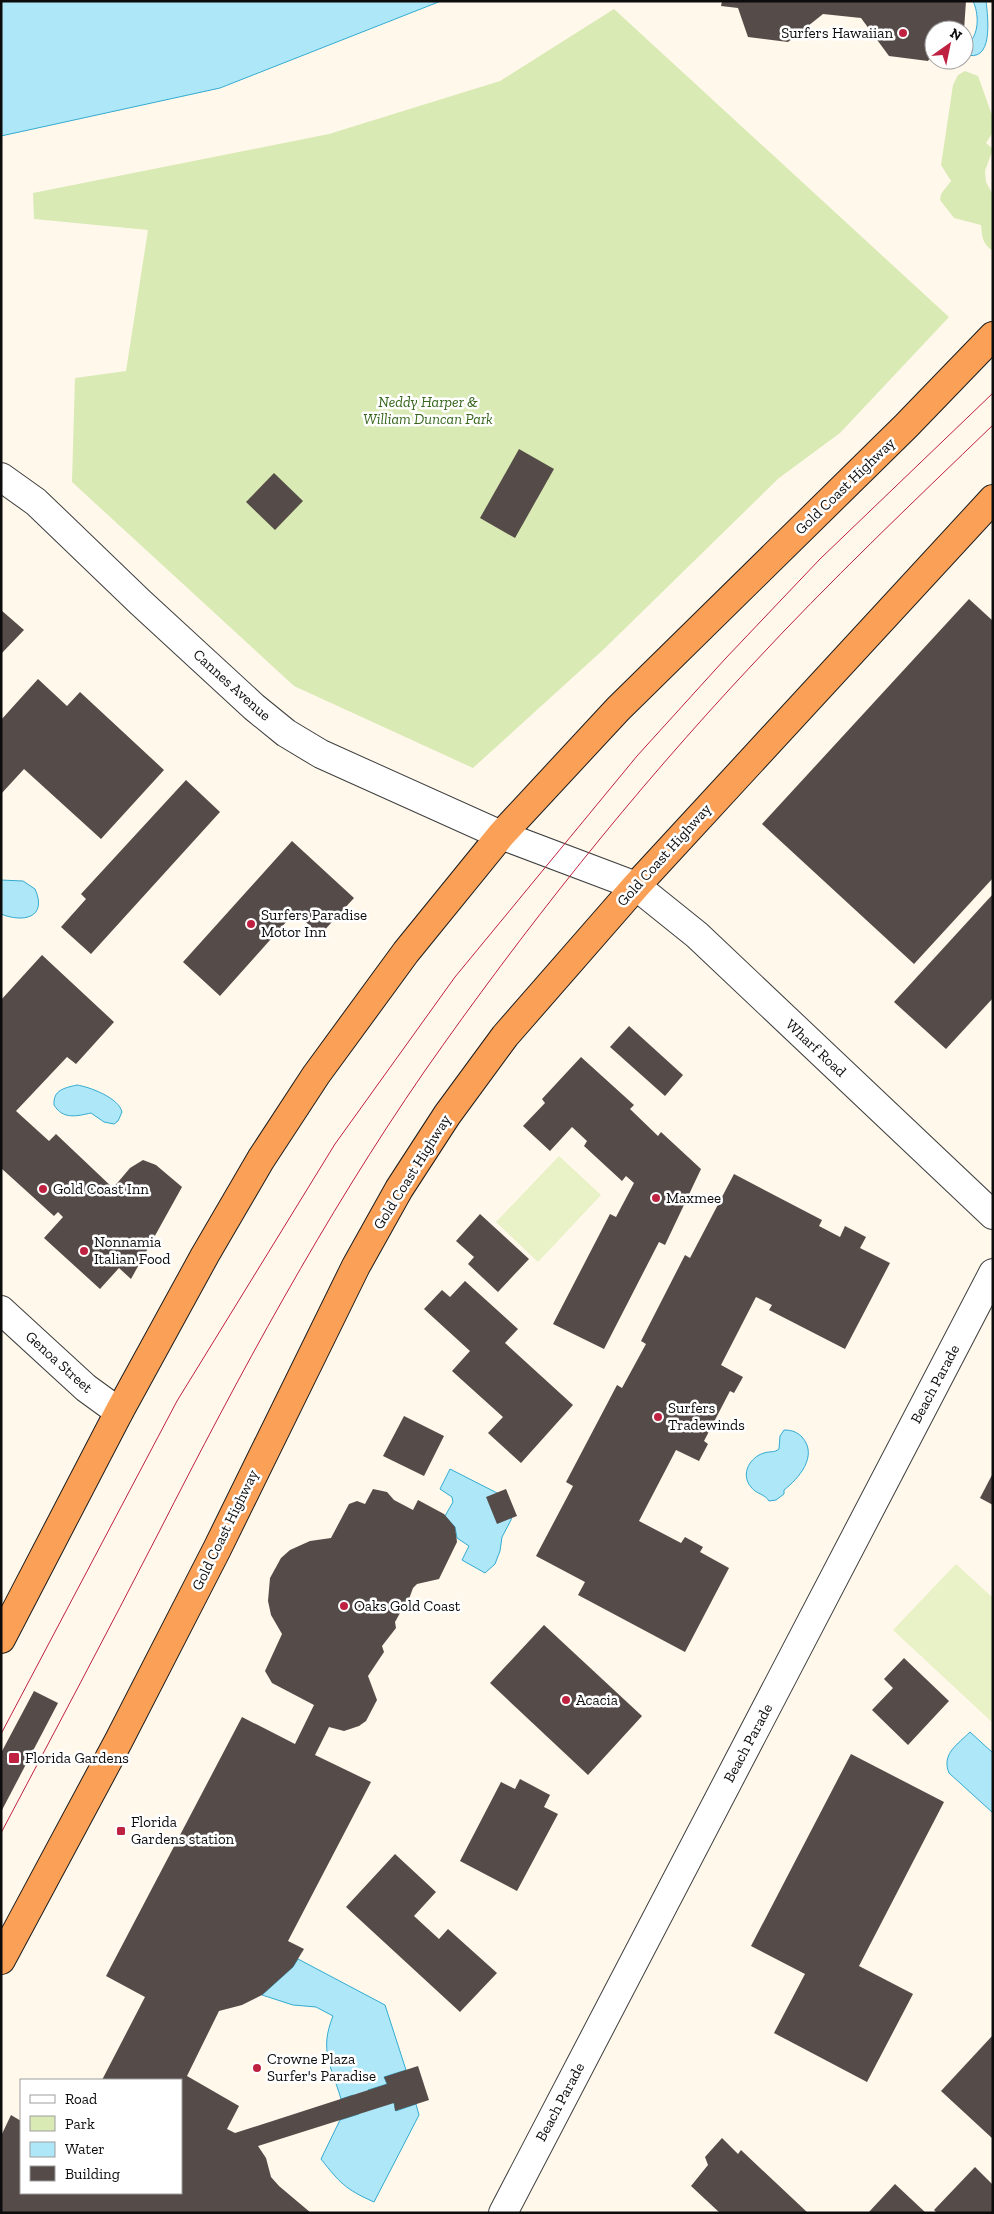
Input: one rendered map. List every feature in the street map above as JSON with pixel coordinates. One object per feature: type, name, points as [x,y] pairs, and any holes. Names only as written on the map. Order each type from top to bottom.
[{"type":"highway","name":"Gold Coast Highway","points":[[1,1639],[119,1412],[205,1255],[261,1159],[316,1075],[406,952],[500,835],[618,709],[906,426],[993,336]]},
{"type":"highway","name":"Gold Coast Highway","points":[[1,1960],[114,1748],[212,1558],[356,1266],[399,1189],[447,1115],[505,1036],[636,886],[993,499]]},
{"type":"street","name":"Cannes Avenue","points":[[1,477],[36,502],[140,602],[254,707],[286,733],[321,754],[500,835],[636,886]]},
{"type":"street","name":"Wharf Road","points":[[636,886],[697,935],[993,1215]]},
{"type":"street","name":"Beach Parade","points":[[503,2213],[993,1273]]},
{"type":"street","name":"Genoa Street","points":[[1,1310],[86,1388],[119,1412]]},
{"type":"green space","name":"Neddy Harper & William Duncan Park","points":[[614,9],[949,317],[840,433],[779,478],[604,649],[473,768],[294,686],[72,482],[75,378],[126,371],[148,230],[34,219],[33,193],[329,134],[500,81]]},
{"type":"green space","points":[[965,71],[978,76],[993,118],[993,132],[986,143],[993,149],[985,171],[986,182],[993,195],[993,251],[985,243],[981,225],[954,218],[940,200],[941,194],[951,181],[941,165],[953,85],[958,75]]},
{"type":"green space","points":[[559,1156],[601,1195],[538,1262],[496,1222]]},
{"type":"green space","points":[[956,1564],[993,1598],[993,1723],[893,1630]]},
{"type":"water","points":[[1,1],[441,1],[220,88],[1,136]]},
{"type":"water","points":[[973,1],[986,1],[988,28],[985,47],[974,56],[974,36],[977,17]]},
{"type":"water","points":[[1,880],[23,881],[35,889],[38,899],[36,912],[25,918],[9,917],[1,914]]},
{"type":"water","points":[[77,1085],[96,1091],[116,1102],[122,1112],[118,1121],[114,1124],[104,1122],[91,1113],[71,1116],[58,1110],[54,1105],[57,1093],[60,1090]]},
{"type":"water","points":[[784,1430],[789,1430],[802,1437],[807,1444],[807,1459],[805,1466],[795,1480],[784,1490],[784,1494],[776,1500],[769,1501],[751,1487],[746,1477],[748,1467],[759,1455],[779,1449],[780,1436]]},
{"type":"water","points":[[450,1469],[503,1496],[513,1511],[511,1520],[502,1537],[500,1551],[495,1564],[485,1573],[462,1560],[469,1546],[457,1538],[455,1527],[445,1516],[453,1502],[452,1497],[440,1489]]},
{"type":"water","points":[[970,1732],[993,1753],[993,1813],[949,1773],[947,1766],[947,1760],[952,1750]]},
{"type":"water","points":[[298,1959],[385,2005],[406,2070],[384,2077],[387,2084],[368,2090],[394,2103],[396,2111],[416,2104],[419,2115],[374,2202],[344,2185],[321,2159],[340,2120],[359,2114],[353,2095],[341,2099],[330,2067],[327,2039],[333,2016],[316,2007],[293,2005],[262,1995],[293,1967]]},
{"type":"building","name":"Surfers Hawaiian","points":[[722,1],[966,1],[965,20],[924,20],[924,60],[889,56],[861,18],[823,14],[788,42],[748,37],[738,8],[721,6]]},
{"type":"building","points":[[519,449],[554,469],[515,538],[480,518]]},
{"type":"building","points":[[274,473],[303,501],[275,530],[246,502]]},
{"type":"building","points":[[969,599],[993,621],[993,878],[914,964],[762,824]]},
{"type":"building","points":[[1,610],[24,630],[1,654]]},
{"type":"building","points":[[38,679],[67,706],[80,692],[164,770],[101,839],[24,769],[1,794],[1,720]]},
{"type":"building","points":[[186,780],[220,812],[91,954],[61,927],[86,899],[81,894]]},
{"type":"building","name":"Surfers Paradise Motor Inn","points":[[292,841],[354,898],[320,935],[295,912],[220,996],[183,962]]},
{"type":"building","points":[[993,894],[993,998],[946,1049],[894,1002]]},
{"type":"building","name":"Gold Coast Inn","points":[[42,955],[114,1022],[76,1064],[67,1057],[16,1111],[49,1141],[56,1134],[113,1188],[130,1168],[143,1160],[156,1165],[182,1187],[131,1279],[119,1268],[100,1289],[44,1238],[63,1217],[58,1212],[54,1216],[1,1168],[1,1000]]},
{"type":"building","points":[[629,1026],[683,1075],[665,1096],[610,1047]]},
{"type":"building","name":"Maxmee","points":[[581,1057],[634,1105],[630,1109],[658,1136],[661,1132],[701,1169],[665,1245],[659,1242],[604,1349],[553,1324],[610,1214],[616,1217],[634,1183],[626,1176],[622,1181],[584,1146],[587,1141],[572,1127],[550,1151],[523,1126],[545,1103],[542,1099]]},
{"type":"building","name":"Surfers Tradewinds","points":[[734,1174],[822,1220],[819,1226],[840,1237],[845,1226],[866,1237],[860,1248],[890,1263],[845,1349],[769,1310],[772,1305],[756,1297],[721,1365],[743,1377],[734,1393],[730,1391],[704,1441],[708,1444],[699,1461],[676,1450],[639,1521],[681,1543],[685,1537],[703,1547],[700,1552],[729,1568],[685,1652],[578,1595],[585,1582],[536,1556],[573,1486],[566,1482],[617,1385],[622,1388],[646,1344],[641,1341],[685,1255],[690,1258]]},
{"type":"building","points":[[480,1214],[529,1259],[498,1292],[468,1264],[474,1257],[456,1241]]},
{"type":"building","points":[[465,1281],[518,1329],[505,1343],[573,1405],[521,1463],[488,1433],[503,1417],[452,1371],[470,1351],[424,1309],[442,1290],[450,1297]]},
{"type":"building","points":[[404,1416],[444,1436],[424,1476],[383,1456]]},
{"type":"building","points":[[993,1473],[993,1505],[980,1498]]},
{"type":"building","points":[[373,1489],[387,1492],[394,1500],[413,1510],[418,1500],[444,1514],[455,1527],[457,1542],[439,1579],[417,1584],[413,1588],[405,1610],[400,1613],[395,1622],[396,1628],[382,1646],[384,1652],[368,1676],[377,1700],[366,1721],[359,1726],[344,1731],[329,1727],[315,1755],[371,1782],[288,1941],[304,1949],[293,1967],[262,1995],[242,2005],[219,2011],[187,2076],[239,2106],[227,2129],[235,2133],[387,2084],[384,2077],[418,2066],[429,2100],[395,2111],[394,2103],[258,2146],[266,2158],[271,2177],[311,2213],[1,2213],[1,2136],[11,2115],[20,2120],[20,2194],[182,2194],[182,2079],[103,2079],[145,1997],[106,1976],[242,1717],[295,1744],[314,1705],[272,1683],[265,1671],[282,1634],[271,1615],[268,1601],[270,1578],[281,1558],[290,1550],[310,1541],[331,1538],[349,1504],[357,1501],[365,1504]]},
{"type":"building","points":[[506,1489],[517,1516],[497,1524],[486,1497]]},
{"type":"building","name":"Acacia","points":[[544,1625],[642,1716],[588,1775],[490,1683]]},
{"type":"building","points":[[904,1658],[949,1701],[908,1745],[872,1710],[893,1688],[884,1679]]},
{"type":"building","points":[[34,1691],[58,1703],[1,1812],[1,1753]]},
{"type":"building","points":[[851,1754],[944,1802],[859,1966],[913,1994],[867,2082],[774,2033],[805,1974],[751,1946]]},
{"type":"building","points":[[520,1779],[550,1795],[544,1807],[558,1814],[517,1891],[460,1861],[501,1782],[515,1789]]},
{"type":"building","points":[[395,1854],[436,1892],[414,1916],[439,1939],[448,1929],[497,1973],[460,2012],[346,1907]]},
{"type":"building","points":[[993,2035],[993,2139],[941,2091]]},
{"type":"building","points":[[722,2138],[738,2154],[741,2150],[808,2213],[720,2213],[691,2186],[708,2165],[705,2157]]},
{"type":"building","points":[[975,2167],[993,2185],[993,2213],[937,2213],[934,2210]]},
{"type":"building","points":[[895,2184],[926,2213],[868,2213]]},
{"type":"tram line","points":[[1,1734],[177,1401],[335,1144],[455,977],[637,756],[725,659],[820,559],[993,393]]},
{"type":"tram line","points":[[1,1833],[220,1414],[284,1298],[352,1183],[424,1072],[501,966],[581,862],[708,713],[811,604],[993,425]]},
{"type":"place","name":"Surfers Hawaiian","points":[[903,33]]},
{"type":"place","name":"Surfers Paradise Motor Inn","points":[[251,924]]},
{"type":"place","name":"Gold Coast Inn","points":[[43,1189]]},
{"type":"place","name":"Maxmee","points":[[656,1198]]},
{"type":"place","name":"Nonnamia Italian Food","points":[[84,1251]]},
{"type":"place","name":"Surfers Tradewinds","points":[[658,1417]]},
{"type":"place","name":"Oaks Gold Coast","points":[[344,1606]]},
{"type":"place","name":"Acacia","points":[[566,1700]]},
{"type":"place","name":"Florida Gardens","points":[[14,1758]]},
{"type":"place","name":"Florida Gardens station","points":[[121,1831]]},
{"type":"place","name":"Crowne Plaza Surfer's Paradise","points":[[257,2068]]}]
